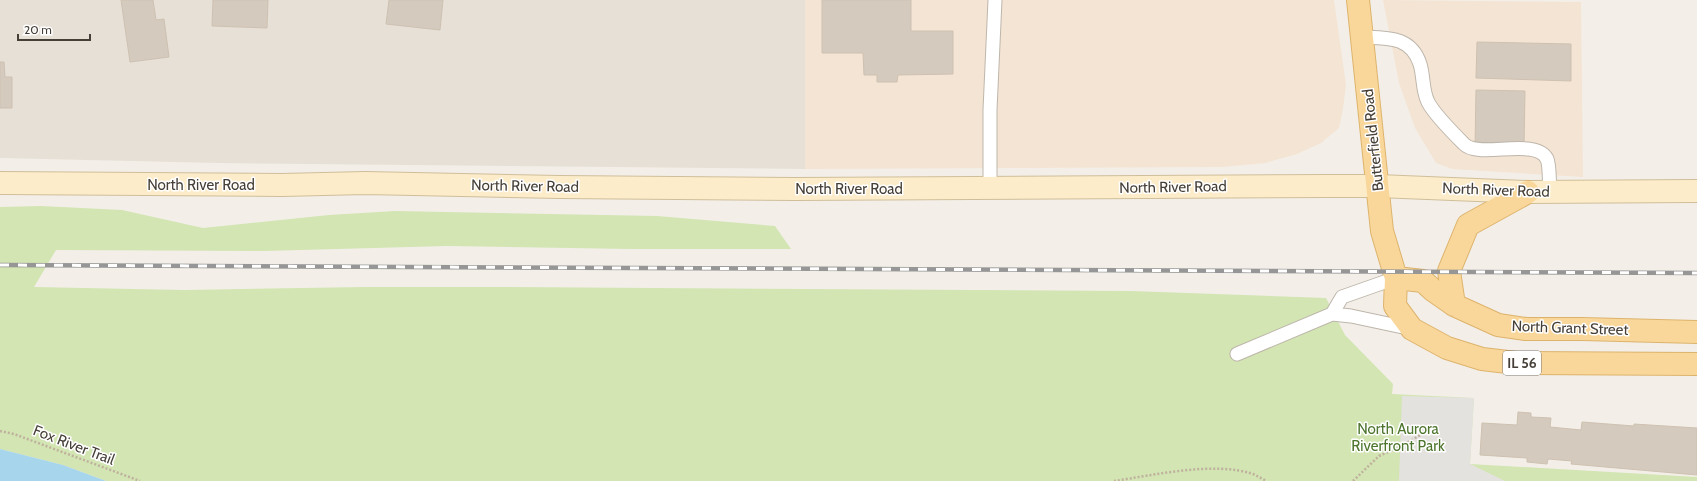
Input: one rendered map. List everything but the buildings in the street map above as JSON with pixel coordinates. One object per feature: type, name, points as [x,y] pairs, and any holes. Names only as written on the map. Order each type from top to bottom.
[{"type":"main road","name":"Butterfield Road","points":[[1358,0],[1382,231],[1396,278]]},
{"type":"main road","name":"North River Road","points":[[0,183],[282,185],[365,183],[560,188],[990,189],[1378,186],[1528,192],[1697,191]]},
{"type":"main road","points":[[1454,305],[1449,271],[1468,225],[1528,192]]},
{"type":"main road","name":"North Grant Street","points":[[1396,278],[1423,281],[1454,305],[1498,325],[1519,328],[1697,332]]},
{"type":"main road","name":"IL 56","points":[[1396,278],[1395,306],[1412,329],[1447,348],[1482,359],[1516,363],[1697,364]]},
{"type":"lane","points":[[990,189],[990,110],[995,0]]},
{"type":"lane","points":[[1362,36],[1396,39],[1411,47],[1420,64],[1423,89],[1428,103],[1466,146],[1476,148],[1531,149],[1542,153],[1547,159],[1550,192]]},
{"type":"lane","points":[[1332,314],[1342,297],[1396,278]]},
{"type":"lane","points":[[1237,354],[1332,314],[1351,316],[1412,329]]},
{"type":"path","name":"Fox River Trail","points":[[0,431],[14,434],[140,481]]},
{"type":"path","points":[[1353,481],[1379,456],[1400,447],[1427,431]]},
{"type":"path","points":[[1114,481],[1198,469],[1230,470],[1253,474],[1267,481]]},
{"type":"shaded area","points":[[0,0],[805,0],[805,169],[217,163],[0,158]]},
{"type":"shaded area","points":[[805,0],[1334,0],[1346,85],[1339,128],[1321,143],[1297,154],[1265,163],[1223,167],[805,169]]},
{"type":"shaded area","points":[[1383,0],[1581,2],[1583,177],[1452,169],[1436,163],[1415,128],[1399,83]]},
{"type":"shaded area","points":[[1402,396],[1474,398],[1470,464],[1505,481],[1399,481]]},
{"type":"green space","name":"North Aurora Riverfront Park","points":[[41,206],[122,210],[203,228],[329,215],[395,211],[657,216],[775,226],[791,249],[632,249],[447,246],[264,251],[56,250],[34,287],[184,290],[364,287],[503,287],[1131,291],[1326,298],[1345,335],[1393,384],[1392,394],[1474,398],[1470,464],[1697,477],[1697,481],[106,481],[63,465],[0,449],[0,207]]},
{"type":"water","points":[[0,449],[63,465],[106,481],[0,481]]},
{"type":"railway","points":[[0,265],[1697,273]]}]
